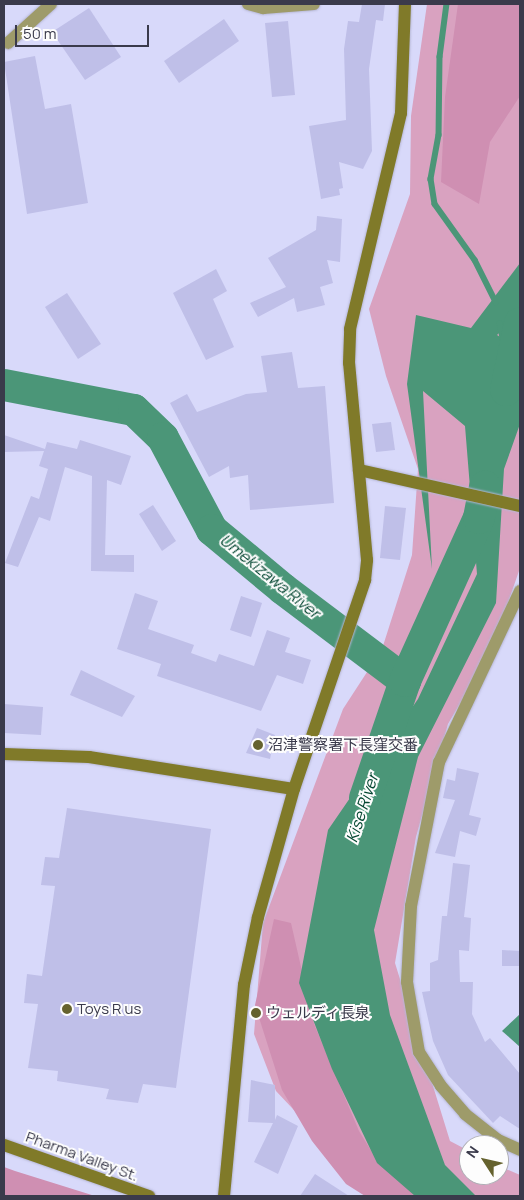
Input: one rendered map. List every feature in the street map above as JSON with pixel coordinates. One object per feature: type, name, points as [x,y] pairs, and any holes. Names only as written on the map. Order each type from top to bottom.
[{"type":"street","points":[[8,43],[51,4]]},
{"type":"street","points":[[248,4],[263,8],[314,4]]},
{"type":"street","points":[[224,1196],[244,984],[258,917],[294,789],[338,654],[365,580],[367,560],[350,329],[400,113],[405,4]]},
{"type":"street","points":[[359,470],[520,506]]},
{"type":"street","points":[[520,591],[439,762],[411,906],[407,982],[419,1052],[441,1086],[465,1114],[498,1140],[520,1150]]},
{"type":"street","points":[[4,754],[89,758],[294,789]]},
{"type":"street","name":"Pharma Valley St.","points":[[4,1145],[149,1196]]},
{"type":"shaded area","points":[[427,4],[520,4],[520,568],[492,649],[448,724],[416,837],[395,963],[450,1141],[459,1146],[459,1185],[509,1185],[509,1170],[520,1175],[520,1196],[375,1196],[276,1091],[254,1034],[263,923],[343,709],[382,649],[412,555],[418,469],[386,376],[369,309],[410,194],[411,116]]},
{"type":"shaded area","points":[[458,4],[520,4],[520,96],[490,142],[479,204],[441,182],[445,97]]},
{"type":"shaded area","points":[[274,919],[291,923],[314,1024],[359,1131],[380,1165],[418,1196],[365,1196],[346,1184],[312,1141],[282,1090],[255,1005]]},
{"type":"shaded area","points":[[4,1167],[15,1171],[95,1196],[4,1196]]},
{"type":"water","points":[[520,263],[520,312],[497,335],[520,349],[520,424],[504,469],[496,603],[418,757],[374,930],[390,1015],[445,1165],[459,1179],[459,1185],[465,1185],[476,1196],[415,1196],[377,1163],[332,1069],[299,983],[328,830],[418,699],[477,574],[465,426],[423,391],[432,569],[407,384],[416,315],[471,328]]},
{"type":"water","points":[[520,1014],[520,1047],[502,1031]]},
{"type":"building","points":[[362,4],[385,4],[383,21],[376,20],[369,69],[372,151],[363,169],[339,162],[343,188],[339,189],[340,195],[321,199],[309,126],[346,120],[344,49],[348,21],[359,22]]},
{"type":"building","points":[[89,8],[121,57],[85,80],[52,32]]},
{"type":"building","points":[[224,19],[239,41],[179,83],[164,61]]},
{"type":"building","points":[[288,21],[295,95],[272,97],[265,23]]},
{"type":"building","points":[[35,56],[45,109],[71,104],[88,203],[27,214],[4,62]]},
{"type":"building","points":[[317,216],[342,219],[340,262],[327,260],[333,283],[320,287],[325,305],[297,312],[294,298],[258,317],[250,303],[286,287],[268,258],[316,230]]},
{"type":"building","points":[[216,269],[227,291],[213,299],[234,347],[206,360],[173,293]]},
{"type":"building","points":[[67,293],[101,344],[78,359],[45,307]]},
{"type":"building","points":[[292,352],[298,388],[325,386],[334,503],[250,510],[248,475],[230,478],[229,466],[209,477],[170,403],[187,394],[197,412],[246,394],[267,392],[261,356]]},
{"type":"building","points":[[391,422],[395,450],[376,452],[372,424]]},
{"type":"building","points":[[4,435],[45,449],[47,442],[77,449],[80,440],[131,456],[121,485],[107,480],[105,555],[134,555],[134,572],[91,571],[92,476],[65,467],[50,521],[39,517],[18,567],[5,563],[31,496],[39,499],[48,469],[39,466],[44,451],[4,452]]},
{"type":"building","points":[[153,505],[176,541],[162,551],[139,514]]},
{"type":"building","points":[[385,506],[406,508],[400,560],[380,558]]},
{"type":"building","points":[[135,593],[158,601],[148,629],[194,645],[191,653],[216,662],[219,654],[254,666],[267,630],[290,638],[285,652],[311,660],[303,684],[277,675],[261,711],[157,676],[161,664],[117,649]]},
{"type":"building","points":[[241,596],[262,603],[251,637],[230,630]]},
{"type":"building","points":[[81,670],[135,696],[122,717],[70,695]]},
{"type":"building","points":[[4,704],[43,707],[41,735],[4,733]]},
{"type":"building","points":[[257,728],[275,735],[270,759],[246,753]]},
{"type":"building","points":[[457,768],[479,773],[469,815],[481,818],[476,836],[460,831],[455,857],[435,853],[455,800],[443,798],[447,779],[455,781]]},
{"type":"building","points":[[67,808],[211,829],[176,1088],[143,1084],[138,1103],[106,1099],[109,1089],[57,1081],[58,1071],[28,1068],[38,1004],[24,1003],[27,974],[42,976],[55,886],[41,885],[45,857],[59,858]]},
{"type":"building","points":[[453,863],[470,865],[464,917],[471,918],[469,951],[459,950],[460,982],[473,982],[472,1014],[485,1042],[490,1038],[520,1074],[520,1129],[500,1116],[493,1123],[448,1075],[433,1041],[422,992],[430,991],[430,963],[438,960],[442,916],[447,916]]},
{"type":"building","points":[[502,950],[520,951],[520,966],[502,966]]},
{"type":"building","points":[[251,1080],[275,1085],[275,1120],[277,1115],[298,1126],[278,1174],[254,1162],[273,1123],[248,1122]]},
{"type":"building","points":[[315,1174],[349,1196],[300,1196]]},
{"type":"waterway","points":[[447,4],[440,57],[439,135],[431,179],[435,204],[475,260],[496,302]]},
{"type":"waterway","points":[[500,323],[504,344]]},
{"type":"waterway","name":"Kise River","points":[[506,390],[520,323]]},
{"type":"waterway","name":"Umekizawa River","points":[[4,385],[134,410],[163,438],[212,530],[283,589],[405,681]]},
{"type":"waterway","name":"Kise River","points":[[365,798],[405,681],[479,518],[485,487]]},
{"type":"place","name":"沼津警察署下長窪交番","points":[[258,745]]},
{"type":"place","name":"Toys R us","points":[[67,1009]]},
{"type":"place","name":"ウェルディ長泉","points":[[256,1013]]}]
